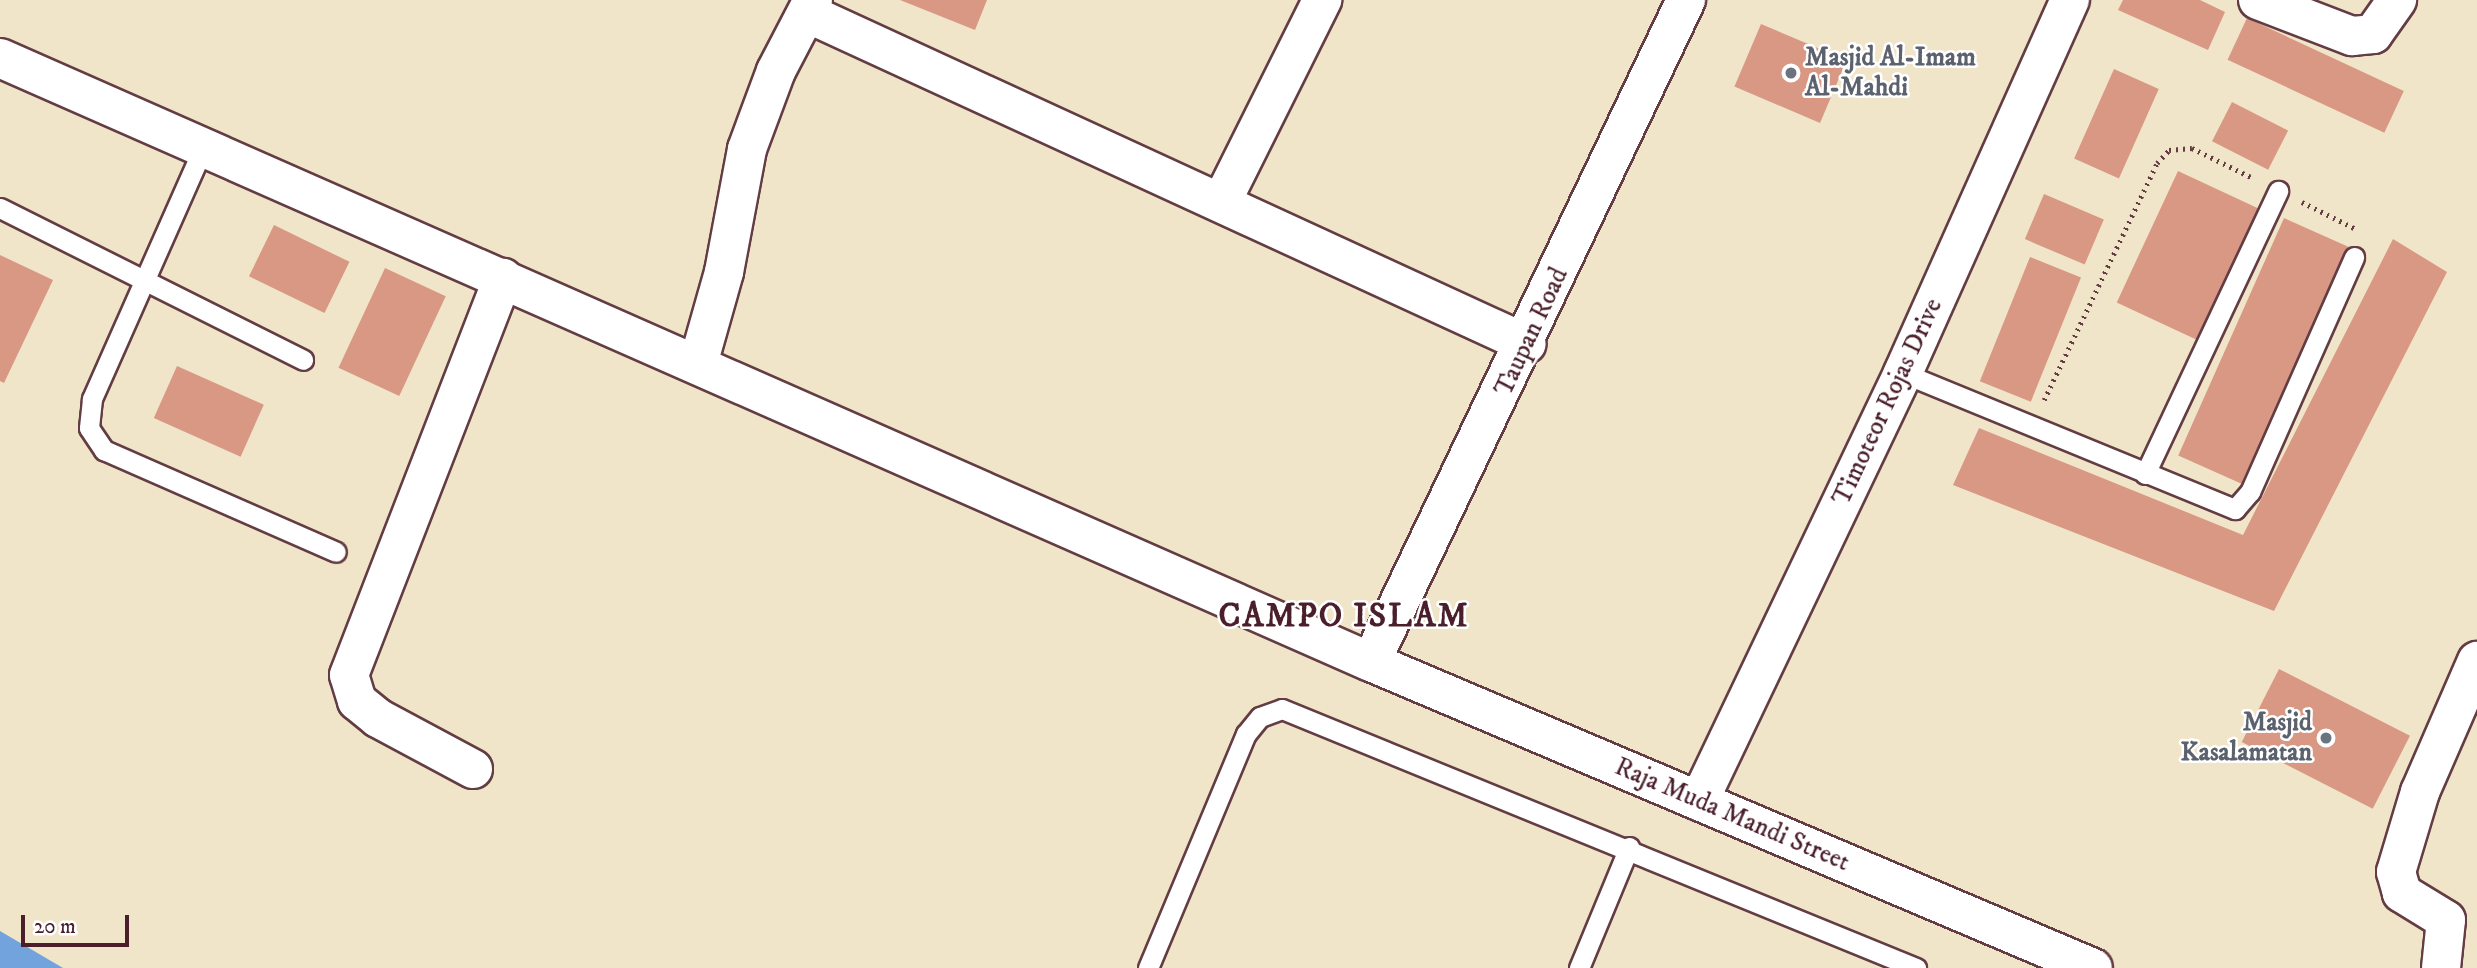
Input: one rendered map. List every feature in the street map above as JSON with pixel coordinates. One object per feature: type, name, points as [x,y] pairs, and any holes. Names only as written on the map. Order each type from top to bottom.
[{"type":"street","points":[[1222,201],[1322,0]]},
{"type":"street","name":"Taupan Road","points":[[1371,662],[1527,344],[1686,0]]},
{"type":"street","name":"Timoteor Rojas Drive","points":[[1699,801],[1903,373],[2070,0]]},
{"type":"street","points":[[2258,0],[2352,36],[2373,34],[2397,0]]},
{"type":"street","points":[[698,364],[724,272],[747,149],[776,71],[810,6],[1527,344]]},
{"type":"street","name":"Raja Muda Mandi Street","points":[[0,58],[1371,662],[1699,801],[2054,960],[2093,968]]},
{"type":"street","points":[[473,769],[378,718],[357,701],[349,675],[503,278]]},
{"type":"street","points":[[2441,968],[2446,919],[2402,893],[2396,872],[2420,792],[2477,661]]},
{"type":"lane","points":[[204,146],[92,399],[89,428],[104,450],[336,552]]},
{"type":"lane","points":[[2145,474],[2278,191]]},
{"type":"lane","points":[[0,208],[303,360]]},
{"type":"lane","points":[[1903,373],[2226,509],[2241,504],[2354,257]]},
{"type":"lane","points":[[1148,968],[1246,734],[1261,717],[1282,709],[1629,847],[1916,968]]},
{"type":"lane","points":[[1579,968],[1629,847]]},
{"type":"path","points":[[2031,427],[2157,163],[2169,150],[2192,148],[2354,226],[2354,257]]},
{"type":"water","points":[[0,931],[63,968],[0,968]]},
{"type":"building","points":[[900,0],[987,0],[975,30]]},
{"type":"building","points":[[2123,0],[2200,0],[2225,12],[2208,50],[2118,10]]},
{"type":"building","points":[[2247,18],[2404,91],[2384,133],[2228,60]]},
{"type":"building","name":"Masjid Al-Imam Al-Mahdi","points":[[1761,24],[1847,60],[1820,123],[1734,87]]},
{"type":"building","points":[[2114,69],[2159,89],[2119,178],[2074,159]]},
{"type":"building","points":[[2232,102],[2288,131],[2268,170],[2212,141]]},
{"type":"building","points":[[2178,171],[2262,210],[2201,342],[2117,302]]},
{"type":"building","points":[[2044,194],[2104,219],[2085,265],[2025,239]]},
{"type":"building","points":[[2284,218],[2349,247],[2243,484],[2178,456]]},
{"type":"building","points":[[274,225],[349,262],[325,313],[249,276]]},
{"type":"building","points":[[2393,239],[2447,272],[2274,611],[1953,485],[1979,428],[2243,535]]},
{"type":"building","points":[[0,255],[53,280],[4,383],[0,381]]},
{"type":"building","points":[[2030,257],[2081,278],[2031,402],[1980,381]]},
{"type":"building","points":[[385,268],[446,296],[399,396],[339,368]]},
{"type":"building","points":[[177,366],[264,405],[241,457],[154,418]]},
{"type":"building","name":"Masjid Kasalamatan","points":[[2279,669],[2410,736],[2373,809],[2242,742]]},
{"type":"place","name":"Masjid Al-Imam Al-Mahdi","points":[[1791,73]]},
{"type":"place","name":"Masjid Kasalamatan","points":[[2326,738]]},
{"type":"district","name":"CAMPO ISLAM","points":[[1344,617]]}]
